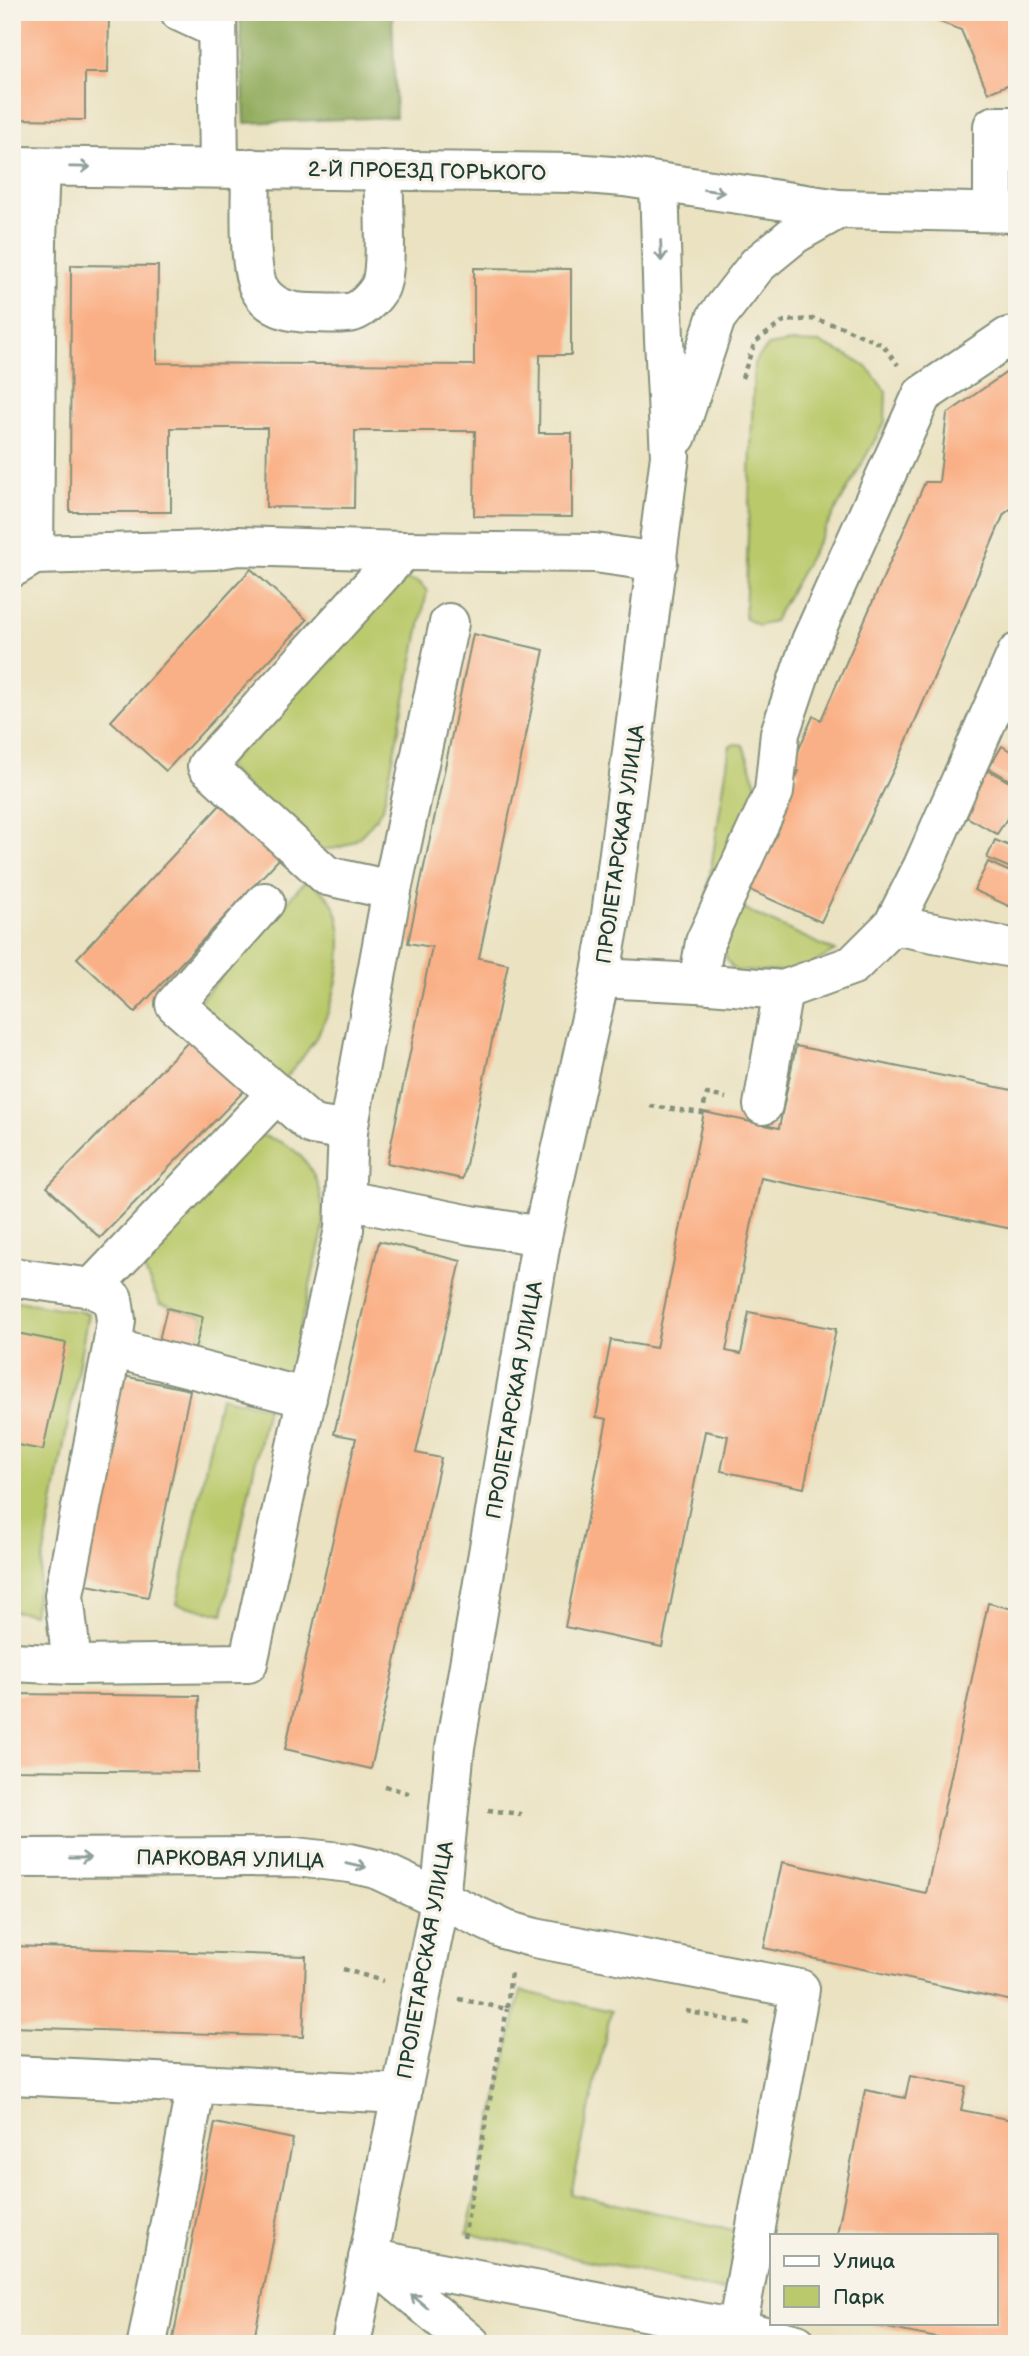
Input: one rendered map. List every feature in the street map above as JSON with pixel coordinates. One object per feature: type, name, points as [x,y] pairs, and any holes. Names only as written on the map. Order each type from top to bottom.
[{"type":"street","points":[[180,12],[217,21],[235,168],[254,272],[259,289],[273,304],[292,313],[329,313],[355,312],[369,301],[380,286],[384,266],[383,170]]},
{"type":"street","points":[[839,209],[1005,213],[993,125],[1017,126]]},
{"type":"street","points":[[26,166],[37,240],[23,561],[214,550],[237,546],[595,553],[659,562]]},
{"type":"street","name":"2-Й ПРОЕЗД ГОРЬКОГО","points":[[26,166],[573,173],[839,209]]},
{"type":"street","name":"ПРОЛЕТАРСКАЯ УЛИЦА","points":[[351,2344],[440,1901],[456,1747],[542,1236],[600,978],[612,910],[659,562],[670,456],[659,183]]},
{"type":"street","name":"ПРОЛЕТАРСКАЯ УЛИЦА","points":[[670,456],[716,318],[757,265],[795,234],[839,209]]},
{"type":"street","points":[[698,983],[705,942],[775,792],[780,733],[811,641],[922,395],[1008,337],[1017,335]]},
{"type":"street","points":[[392,890],[327,876],[207,766],[403,551]]},
{"type":"street","points":[[12,1662],[72,1665],[248,1663],[344,1229],[348,1131],[392,890],[449,623]]},
{"type":"street","points":[[600,978],[783,990],[853,965],[893,925],[923,866],[1017,653]]},
{"type":"street","points":[[265,902],[175,1004],[312,1125],[348,1131]]},
{"type":"street","points":[[893,925],[1017,949]]},
{"type":"street","points":[[762,1105],[783,990]]},
{"type":"street","points":[[92,1287],[277,1093]]},
{"type":"street","points":[[346,1200],[542,1236]]},
{"type":"street","points":[[12,1277],[92,1287],[113,1299],[116,1321],[113,1348],[64,1595],[72,1665]]},
{"type":"street","points":[[113,1348],[307,1398]]},
{"type":"street","name":"ПАРКОВАЯ УЛИЦА","points":[[12,1858],[296,1857],[350,1863],[376,1869],[506,1930],[535,1938],[800,1989],[737,2329]]},
{"type":"street","points":[[12,2075],[402,2094]]},
{"type":"street","points":[[147,2344],[196,2085]]},
{"type":"street","points":[[368,2258],[737,2329],[797,2344]]},
{"type":"street","points":[[368,2258],[471,2344]]},
{"type":"path","points":[[742,377],[755,342],[784,321],[814,319],[842,327],[883,345],[922,395]]},
{"type":"path","points":[[650,1106],[702,1113]]},
{"type":"path","points":[[457,2276],[506,2009]]},
{"type":"green space","points":[[240,12],[392,12],[396,117],[245,123]]},
{"type":"green space","points":[[791,342],[820,343],[868,368],[886,392],[885,422],[774,621],[759,626],[745,618],[754,363],[768,346]]},
{"type":"green space","points":[[396,578],[419,582],[427,591],[383,807],[356,840],[339,848],[316,849],[225,766]]},
{"type":"green space","points":[[730,745],[743,745],[760,793],[706,900]]},
{"type":"green space","points":[[307,879],[329,898],[337,914],[340,964],[332,999],[321,1028],[309,1049],[283,1081],[197,1004]]},
{"type":"green space","points":[[741,908],[835,951],[792,972],[736,971],[729,964],[725,949]]},
{"type":"green space","points":[[259,1135],[290,1147],[301,1156],[316,1180],[323,1210],[324,1227],[289,1373],[195,1349],[203,1317],[160,1304],[141,1263]]},
{"type":"green space","points":[[12,1300],[88,1313],[33,1614],[12,1611]]},
{"type":"green space","points":[[220,1397],[267,1407],[223,1614],[177,1604]]},
{"type":"green space","points":[[521,1991],[611,2011],[571,2194],[738,2231],[725,2291],[467,2233]]},
{"type":"building","points":[[17,12],[109,12],[108,73],[85,73],[85,120],[12,119],[12,52],[17,52]]},
{"type":"building","points":[[935,12],[1017,12],[1017,81],[988,93],[961,30],[935,20]]},
{"type":"building","points":[[71,265],[158,266],[157,363],[474,365],[474,268],[571,269],[571,355],[540,355],[539,433],[572,433],[572,517],[474,516],[475,431],[355,431],[354,508],[266,507],[267,428],[171,428],[171,512],[70,512]]},
{"type":"building","points":[[1007,372],[1017,376],[1017,504],[1004,514],[901,754],[821,922],[743,887],[799,771],[791,768],[813,716],[821,720],[925,482],[939,482],[947,414]]},
{"type":"building","points":[[251,569],[307,620],[166,771],[111,721]]},
{"type":"building","points":[[473,634],[544,650],[479,958],[508,964],[463,1179],[387,1163],[432,947],[408,943]]},
{"type":"building","points":[[1002,746],[1017,755],[1017,784],[989,768]]},
{"type":"building","points":[[988,770],[1017,786],[1017,803],[997,834],[965,816]]},
{"type":"building","points":[[223,802],[281,857],[135,1012],[77,958]]},
{"type":"building","points":[[995,840],[1017,849],[1017,871],[987,858]]},
{"type":"building","points":[[988,862],[1017,875],[1017,910],[974,890]]},
{"type":"building","points":[[192,1038],[246,1089],[100,1238],[47,1187]]},
{"type":"building","points":[[796,1046],[1017,1091],[1017,1230],[761,1178],[726,1351],[741,1354],[749,1312],[836,1329],[804,1488],[721,1471],[728,1436],[705,1431],[662,1647],[565,1627],[607,1419],[596,1417],[611,1340],[656,1348],[704,1112],[779,1128]]},
{"type":"building","points":[[379,1241],[461,1261],[416,1453],[441,1458],[371,1769],[285,1749],[356,1438],[334,1434]]},
{"type":"building","points":[[167,1308],[203,1317],[195,1349],[159,1340]]},
{"type":"building","points":[[12,1332],[66,1343],[43,1450],[12,1444]]},
{"type":"building","points":[[124,1376],[190,1390],[148,1597],[82,1584]]},
{"type":"building","points":[[988,1603],[1017,1610],[1017,2002],[764,1948],[782,1862],[926,1893]]},
{"type":"building","points":[[12,1694],[199,1696],[198,1772],[12,1770]]},
{"type":"building","points":[[12,1946],[306,1956],[303,2037],[12,2027]]},
{"type":"building","points":[[910,2076],[966,2087],[961,2110],[1017,2121],[1017,2344],[967,2344],[867,2324],[998,2324],[998,2234],[837,2234],[865,2090],[905,2098]]},
{"type":"building","points":[[215,2123],[293,2139],[253,2344],[172,2344]]}]
